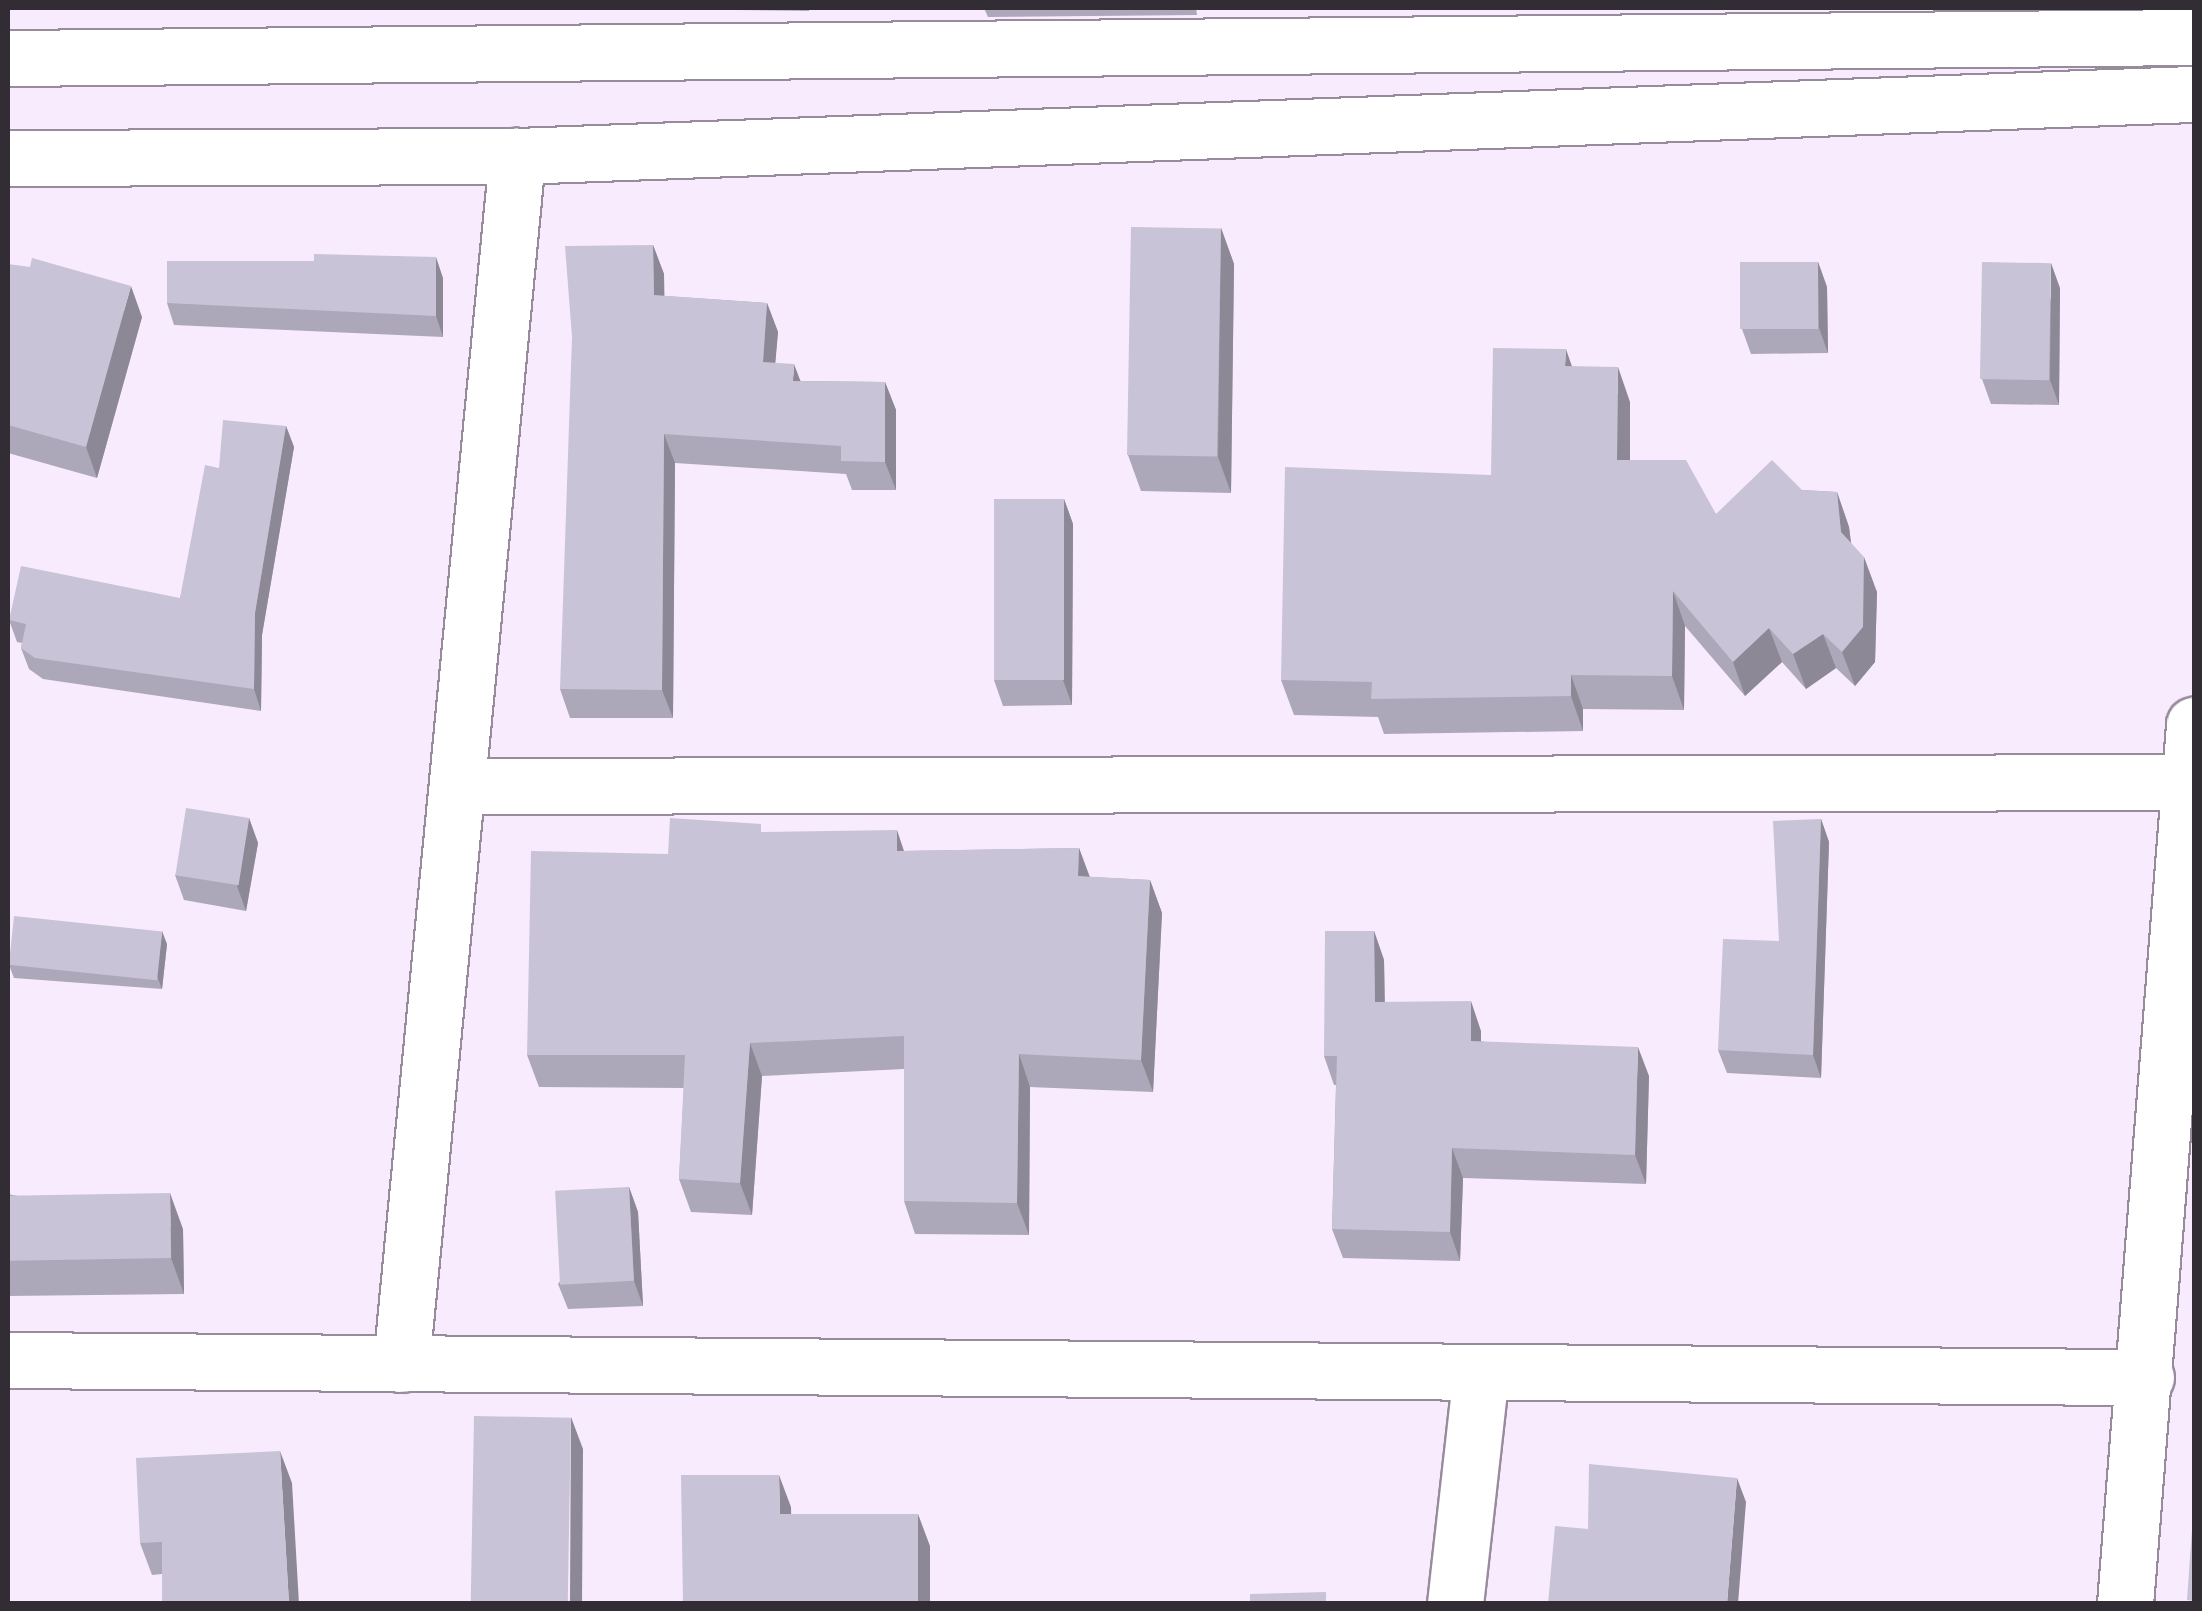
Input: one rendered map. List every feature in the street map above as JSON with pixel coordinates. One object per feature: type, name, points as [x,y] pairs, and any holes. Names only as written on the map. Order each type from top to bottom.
[{"type":"street","points":[[8,58],[2194,36]]},
{"type":"street","points":[[8,158],[517,156],[2194,94]]},
{"type":"street","points":[[401,1364],[517,156]]},
{"type":"street","points":[[2125,1604],[2146,1377],[2194,724]]},
{"type":"street","points":[[457,786],[2190,782]]},
{"type":"street","points":[[8,1360],[2146,1377]]},
{"type":"street","points":[[1456,1604],[1481,1372]]},
{"type":"building","points":[[1131,227],[1221,229],[1217,457],[1127,455]]},
{"type":"building","points":[[653,245],[654,295],[767,303],[763,362],[794,364],[793,381],[885,382],[885,462],[841,461],[841,446],[664,434],[662,690],[560,689],[572,337],[565,246]]},
{"type":"building","points":[[314,254],[436,257],[436,316],[167,303],[167,261],[314,261]]},
{"type":"building","points":[[32,258],[131,286],[86,447],[8,425],[8,264],[30,267]]},
{"type":"building","points":[[1740,262],[1818,262],[1818,329],[1740,329]]},
{"type":"building","points":[[1982,262],[2051,263],[2049,380],[1980,379]]},
{"type":"building","points":[[1493,348],[1566,349],[1565,366],[1618,367],[1617,460],[1686,460],[1716,514],[1772,460],[1802,490],[1837,492],[1841,532],[1864,557],[1863,627],[1842,652],[1823,634],[1793,654],[1769,628],[1733,662],[1673,591],[1672,676],[1571,675],[1571,696],[1371,699],[1372,682],[1281,680],[1285,467],[1491,475]]},
{"type":"building","points":[[223,420],[286,426],[255,613],[254,689],[35,658],[21,648],[26,624],[9,620],[21,566],[180,598],[205,465],[219,468]]},
{"type":"building","points":[[994,499],[1064,499],[1064,680],[994,680]]},
{"type":"building","points":[[186,808],[249,818],[239,885],[175,875]]},
{"type":"building","points":[[670,818],[761,824],[761,832],[897,830],[897,851],[1079,848],[1078,876],[1150,880],[1141,1060],[1019,1054],[1017,1203],[904,1201],[904,1036],[750,1043],[740,1183],[679,1179],[685,1055],[527,1055],[531,851],[668,854]]},
{"type":"building","points":[[1821,819],[1813,1055],[1718,1050],[1723,939],[1779,941],[1773,821]]},
{"type":"building","points":[[14,916],[162,932],[157,980],[9,965]]},
{"type":"building","points":[[1325,931],[1374,931],[1375,1002],[1471,1001],[1471,1041],[1638,1047],[1635,1155],[1452,1148],[1450,1232],[1332,1229],[1337,1056],[1324,1056]]},
{"type":"building","points":[[629,1187],[634,1281],[560,1285],[555,1191]]},
{"type":"building","points":[[170,1193],[171,1258],[9,1261],[8,1196]]},
{"type":"building","points":[[474,1416],[571,1418],[568,1604],[471,1604]]},
{"type":"building","points":[[280,1451],[289,1604],[162,1604],[162,1542],[140,1543],[136,1458]]},
{"type":"building","points":[[1589,1464],[1737,1478],[1727,1604],[1548,1604],[1555,1526],[1588,1529]]},
{"type":"building","points":[[681,1475],[779,1475],[780,1514],[918,1514],[918,1604],[683,1604]]},
{"type":"building","points":[[2194,1501],[2194,1601],[2187,1600]]},
{"type":"building","points":[[1326,1592],[1326,1604],[1250,1604],[1250,1594]]}]
